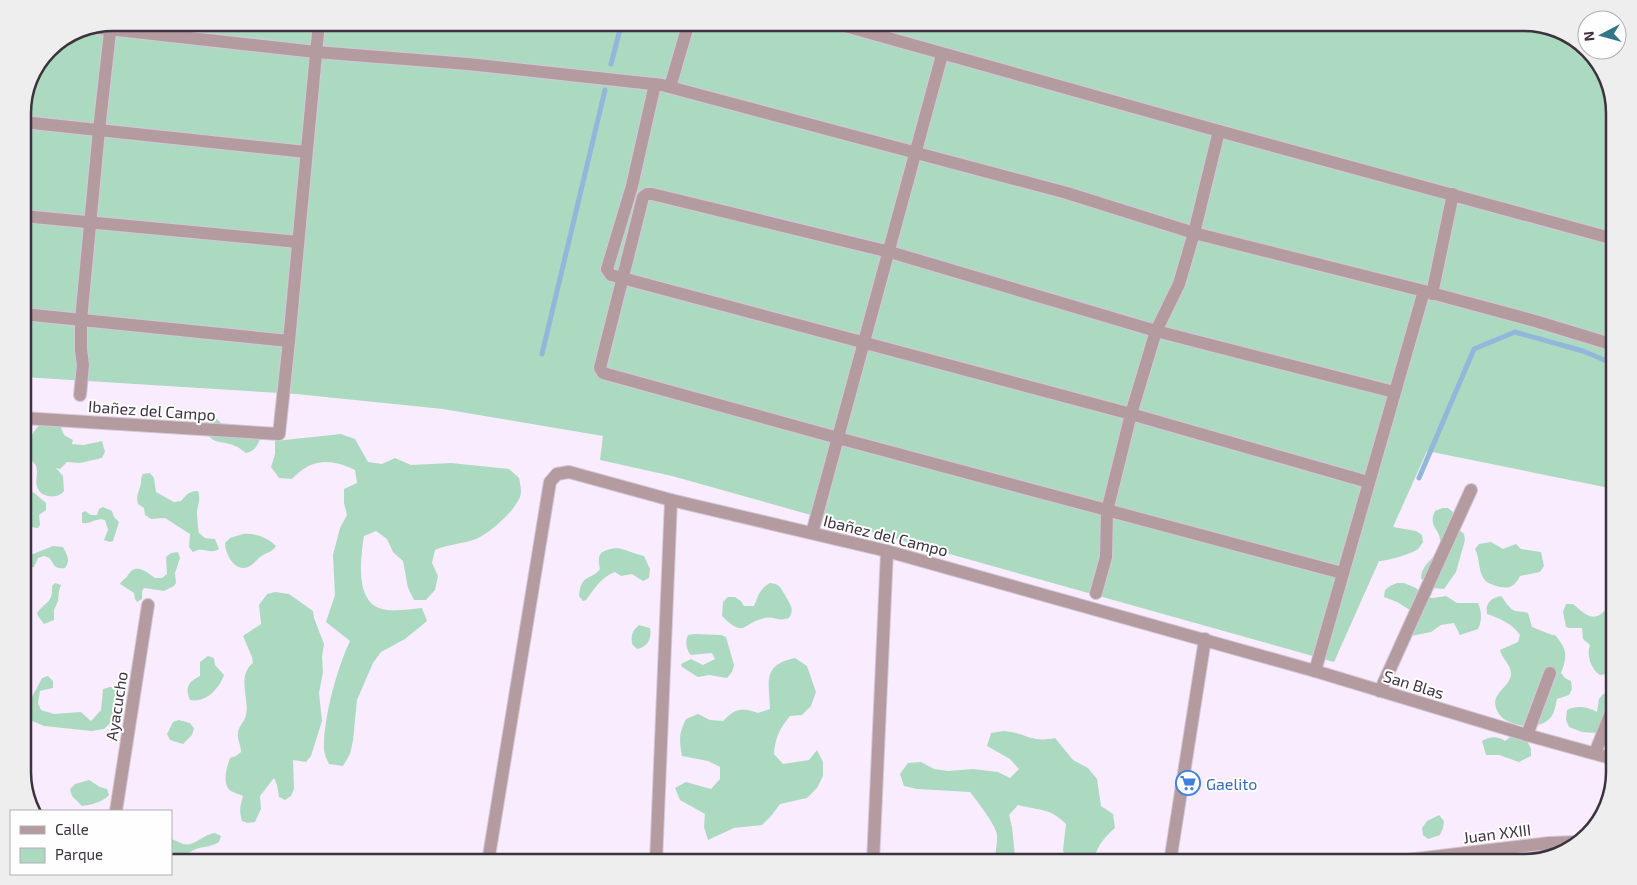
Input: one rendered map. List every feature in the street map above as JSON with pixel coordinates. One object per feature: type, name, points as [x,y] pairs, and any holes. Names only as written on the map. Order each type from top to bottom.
[{"type":"street","points":[[80,395],[83,365],[81,320],[110,31]]},
{"type":"street","points":[[144,31],[316,52],[468,64],[670,87],[1067,193],[1194,233],[1428,292],[1606,343]]},
{"type":"street","points":[[31,315],[289,341],[318,31]]},
{"type":"street","points":[[670,87],[686,31]]},
{"type":"street","points":[[861,31],[1219,132],[1606,237]]},
{"type":"street","points":[[812,533],[890,252],[942,55]]},
{"type":"street","points":[[655,84],[632,186],[607,269],[611,276],[1131,414],[1368,482]]},
{"type":"street","points":[[31,123],[306,152]]},
{"type":"street","points":[[1096,593],[1106,557],[1107,511],[1131,414],[1156,331],[1179,284],[1194,233],[1219,132]]},
{"type":"street","points":[[1342,573],[1107,511],[603,373],[600,368],[624,279],[643,197],[647,194],[662,196],[890,252],[1156,331],[1394,392]]},
{"type":"street","points":[[1315,671],[1394,392],[1428,292],[1453,194]]},
{"type":"street","points":[[31,217],[298,242]]},
{"type":"street","name":"Ibañez del Campo","points":[[31,418],[279,434],[289,341]]},
{"type":"street","name":"Ibañez del Campo","points":[[489,854],[550,482],[556,474],[569,472],[671,500],[887,551],[1205,640]]},
{"type":"street","points":[[1380,691],[1471,490]]},
{"type":"street","points":[[656,854],[671,500]]},
{"type":"street","points":[[873,854],[887,551]]},
{"type":"street","name":"Ayacucho","points":[[116,810],[148,605]]},
{"type":"street","points":[[1171,854],[1205,640]]},
{"type":"street","name":"San Blas","points":[[1205,640],[1606,756]]},
{"type":"street","points":[[1527,735],[1550,673]]},
{"type":"street","points":[[1595,753],[1606,725]]},
{"type":"street","name":"Juan XXIII","points":[[1488,854],[1549,849]]},
{"type":"green space","points":[[114,31],[1524,31],[1550,36],[1577,51],[1577,60],[1586,60],[1592,68],[1604,97],[1606,108],[1606,487],[1427,451],[1393,527],[1416,531],[1422,535],[1423,542],[1418,549],[1410,553],[1393,559],[1379,561],[1334,662],[672,476],[600,460],[603,436],[443,409],[296,394],[31,377],[31,108],[34,92],[48,63],[72,42],[87,36]]},
{"type":"green space","points":[[210,419],[217,419],[222,424],[232,424],[248,429],[260,439],[258,444],[253,450],[246,453],[230,444],[212,439],[209,436],[205,423]]},
{"type":"green space","points":[[44,422],[60,425],[64,435],[73,440],[72,444],[84,445],[102,441],[105,452],[102,458],[80,463],[67,462],[60,469],[56,468],[63,476],[64,491],[62,494],[55,496],[47,496],[40,492],[36,483],[37,469],[31,459],[31,437],[40,424]]},
{"type":"green space","points":[[341,434],[355,439],[368,462],[382,464],[395,458],[411,465],[451,463],[509,469],[519,478],[521,493],[515,506],[503,520],[482,536],[435,550],[432,563],[438,576],[435,590],[426,600],[414,600],[408,588],[403,561],[393,552],[387,539],[376,531],[364,536],[361,578],[367,598],[373,605],[387,610],[422,608],[427,621],[405,639],[381,652],[373,663],[357,700],[353,741],[350,754],[343,766],[329,764],[324,750],[324,738],[332,694],[340,665],[350,641],[326,622],[335,595],[333,555],[340,528],[347,515],[344,503],[344,489],[357,483],[355,470],[338,463],[322,462],[306,467],[292,479],[279,478],[271,467],[275,454],[275,441]]},
{"type":"green space","points":[[150,473],[154,478],[156,492],[174,502],[181,501],[190,492],[198,491],[197,514],[199,533],[205,538],[215,539],[219,549],[216,551],[197,550],[193,552],[189,547],[190,534],[165,518],[151,519],[145,515],[144,508],[138,504],[137,497],[143,474]]},
{"type":"green space","points":[[33,492],[46,503],[46,510],[39,515],[40,525],[38,528],[31,527],[31,493]]},
{"type":"green space","points":[[103,507],[112,511],[114,517],[119,522],[113,541],[110,542],[104,540],[108,530],[105,520],[99,519],[82,523],[82,513],[85,511],[91,515],[97,515],[99,509]]},
{"type":"green space","points":[[1448,508],[1453,512],[1453,525],[1464,534],[1465,540],[1456,572],[1444,589],[1430,588],[1421,578],[1424,569],[1439,549],[1440,539],[1433,517],[1435,511]]},
{"type":"green space","points":[[243,534],[261,536],[276,546],[250,566],[240,567],[229,558],[225,543],[230,538]]},
{"type":"green space","points":[[1491,542],[1503,549],[1516,544],[1521,549],[1541,552],[1544,566],[1540,572],[1520,576],[1515,584],[1510,587],[1492,585],[1482,576],[1475,549],[1479,544]]},
{"type":"green space","points":[[53,546],[63,547],[68,560],[65,568],[54,566],[48,557],[44,556],[38,558],[34,567],[31,568],[31,554]]},
{"type":"green space","points":[[616,548],[644,556],[650,569],[649,578],[643,581],[632,574],[621,576],[615,572],[602,580],[586,600],[583,601],[579,596],[582,584],[600,569],[599,559],[601,554],[606,550]]},
{"type":"green space","points":[[178,552],[180,558],[175,573],[176,583],[174,586],[164,591],[144,588],[142,599],[137,602],[134,593],[120,584],[134,569],[142,569],[155,578],[162,578],[167,574],[166,557],[171,553]]},
{"type":"green space","points":[[55,583],[61,585],[54,610],[54,620],[44,624],[37,613],[50,599],[52,586]]},
{"type":"green space","points":[[770,583],[779,586],[790,604],[792,612],[789,618],[765,618],[740,628],[722,616],[723,602],[728,597],[735,597],[744,606],[754,606],[762,590]]},
{"type":"green space","points":[[1397,583],[1404,583],[1416,588],[1425,597],[1446,596],[1457,603],[1478,603],[1481,616],[1478,629],[1460,635],[1454,623],[1441,625],[1431,632],[1411,636],[1410,610],[1384,597],[1385,590]]},
{"type":"green space","points":[[275,592],[289,594],[313,611],[324,644],[322,657],[323,672],[319,693],[322,721],[311,756],[306,762],[293,760],[294,789],[291,796],[285,800],[279,797],[274,778],[260,796],[261,809],[255,822],[248,823],[242,821],[240,814],[243,796],[232,792],[225,780],[230,758],[241,752],[238,735],[247,709],[244,681],[248,668],[253,663],[243,636],[261,624],[259,605],[267,594]]},
{"type":"green space","points":[[1501,596],[1509,607],[1528,613],[1532,627],[1555,635],[1564,649],[1565,662],[1561,673],[1571,681],[1572,689],[1569,695],[1557,699],[1553,714],[1546,722],[1541,724],[1525,726],[1511,722],[1499,714],[1496,707],[1495,701],[1510,679],[1511,674],[1510,667],[1500,650],[1518,642],[1520,635],[1510,625],[1487,614],[1487,607],[1490,602],[1494,598]]},
{"type":"green space","points":[[1566,604],[1573,604],[1593,617],[1606,610],[1606,674],[1600,675],[1592,666],[1589,657],[1590,645],[1583,639],[1582,628],[1566,627],[1563,612]]},
{"type":"green space","points":[[639,625],[650,628],[650,635],[648,642],[637,649],[632,644],[632,633]]},
{"type":"green space","points":[[688,635],[721,635],[726,637],[734,665],[732,672],[727,678],[709,675],[698,677],[682,667],[681,664],[691,659],[703,665],[715,659],[712,653],[691,655],[689,653],[686,640]]},
{"type":"green space","points":[[208,656],[214,658],[215,665],[224,675],[219,685],[211,694],[201,699],[190,700],[189,685],[200,676],[200,662]]},
{"type":"green space","points":[[795,658],[807,666],[816,692],[811,706],[802,715],[790,716],[783,725],[777,738],[774,754],[783,764],[809,760],[817,750],[823,762],[823,776],[817,788],[807,798],[780,804],[762,825],[734,828],[708,840],[704,827],[705,814],[680,800],[675,788],[686,782],[711,789],[720,779],[720,767],[708,761],[682,756],[680,737],[686,719],[698,714],[710,720],[723,721],[735,711],[743,709],[758,713],[770,709],[769,682],[772,670],[784,661]]},
{"type":"green space","points":[[48,676],[53,681],[53,688],[40,691],[38,703],[41,710],[54,714],[81,712],[91,721],[101,710],[103,689],[117,688],[114,719],[104,729],[92,731],[44,726],[31,720],[31,697],[42,678]]},
{"type":"green space","points":[[1603,694],[1606,694],[1606,745],[1596,733],[1582,732],[1569,727],[1566,720],[1567,710],[1571,708],[1582,707],[1597,712],[1599,699]]},
{"type":"green space","points":[[179,720],[190,723],[194,728],[192,735],[183,744],[170,740],[167,734],[173,722]]},
{"type":"green space","points":[[1004,731],[1034,739],[1055,738],[1073,760],[1088,768],[1097,779],[1101,806],[1113,814],[1115,828],[1107,835],[1095,854],[1064,854],[1063,850],[1066,824],[1044,810],[1018,805],[1009,815],[1015,854],[995,854],[996,831],[986,813],[970,792],[917,789],[904,786],[900,774],[908,763],[921,762],[934,769],[948,771],[973,769],[998,772],[1010,778],[1019,769],[1010,759],[987,746],[991,733]]},
{"type":"green space","points":[[1525,736],[1531,749],[1531,756],[1519,762],[1499,755],[1486,755],[1482,741],[1496,737],[1505,741],[1510,737]]},
{"type":"green space","points":[[89,780],[107,789],[109,795],[97,803],[82,806],[72,796],[70,789],[75,784]]},
{"type":"green space","points":[[1439,815],[1444,821],[1440,835],[1428,839],[1423,835],[1422,828],[1427,821]]},
{"type":"green space","points":[[215,833],[221,836],[219,842],[195,849],[186,854],[172,854],[172,839],[183,844],[191,844]]},
{"type":"waterway","points":[[611,64],[620,31]]},
{"type":"waterway","points":[[542,354],[605,90]]},
{"type":"waterway","points":[[1419,478],[1474,349],[1515,332],[1583,351],[1606,361]]},
{"type":"place","name":"Gaelito","points":[[1188,783]]}]
